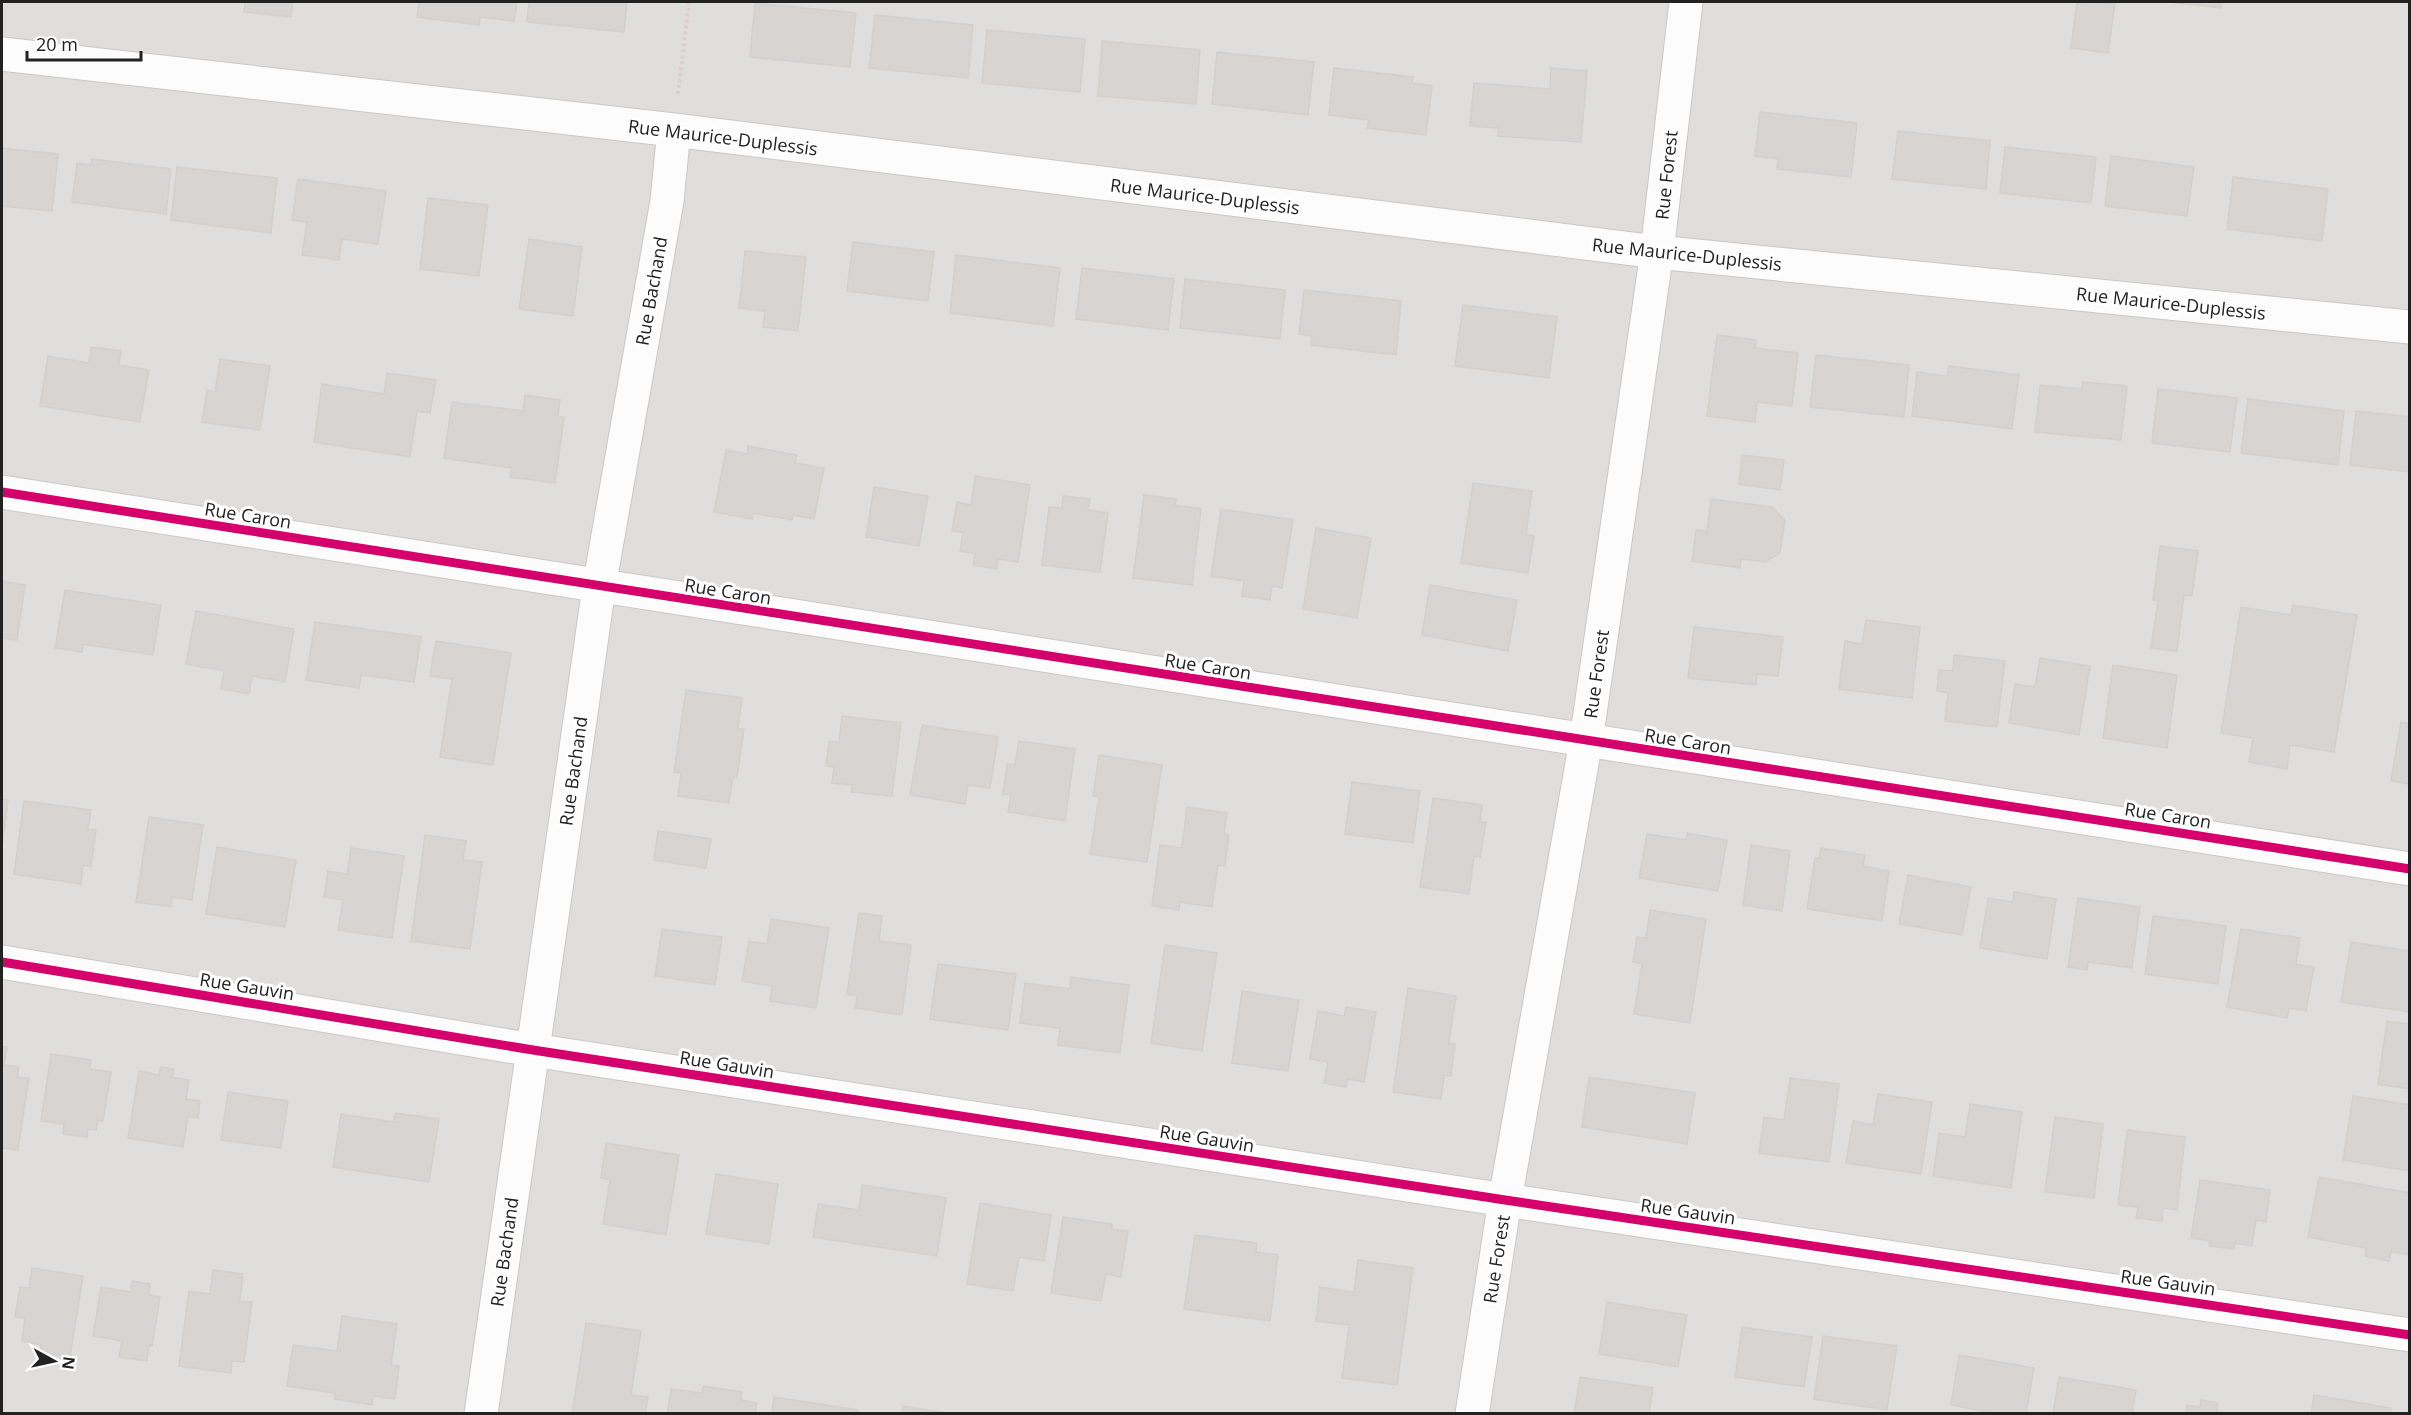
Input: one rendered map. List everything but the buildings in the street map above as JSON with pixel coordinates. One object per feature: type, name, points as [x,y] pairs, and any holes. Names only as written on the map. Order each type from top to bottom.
[{"type":"street","name":"Rue Forest","points":[[1472,1413],[1505,1200],[1586,741],[1657,252],[1686,2]]},
{"type":"street","name":"Rue Maurice-Duplessis","points":[[2,54],[674,130],[1657,252],[2409,327]]},
{"type":"street","name":"Rue Bachand","points":[[481,1413],[598,587],[667,201],[674,130]]},
{"type":"street","name":"Rue Caron","points":[[2,492],[2409,869]]},
{"type":"street","name":"Rue Gauvin","points":[[2,962],[533,1050],[1505,1200],[2409,1335]]},
{"type":"path","points":[[674,130],[689,2]]},
{"type":"shaded area","points":[[2,2],[2409,2],[2409,1413],[2,1413]]},
{"type":"cycle path","points":[[2,492],[2410,869]]},
{"type":"cycle path","points":[[2,962],[533,1050],[1505,1200],[2410,1335]]}]
